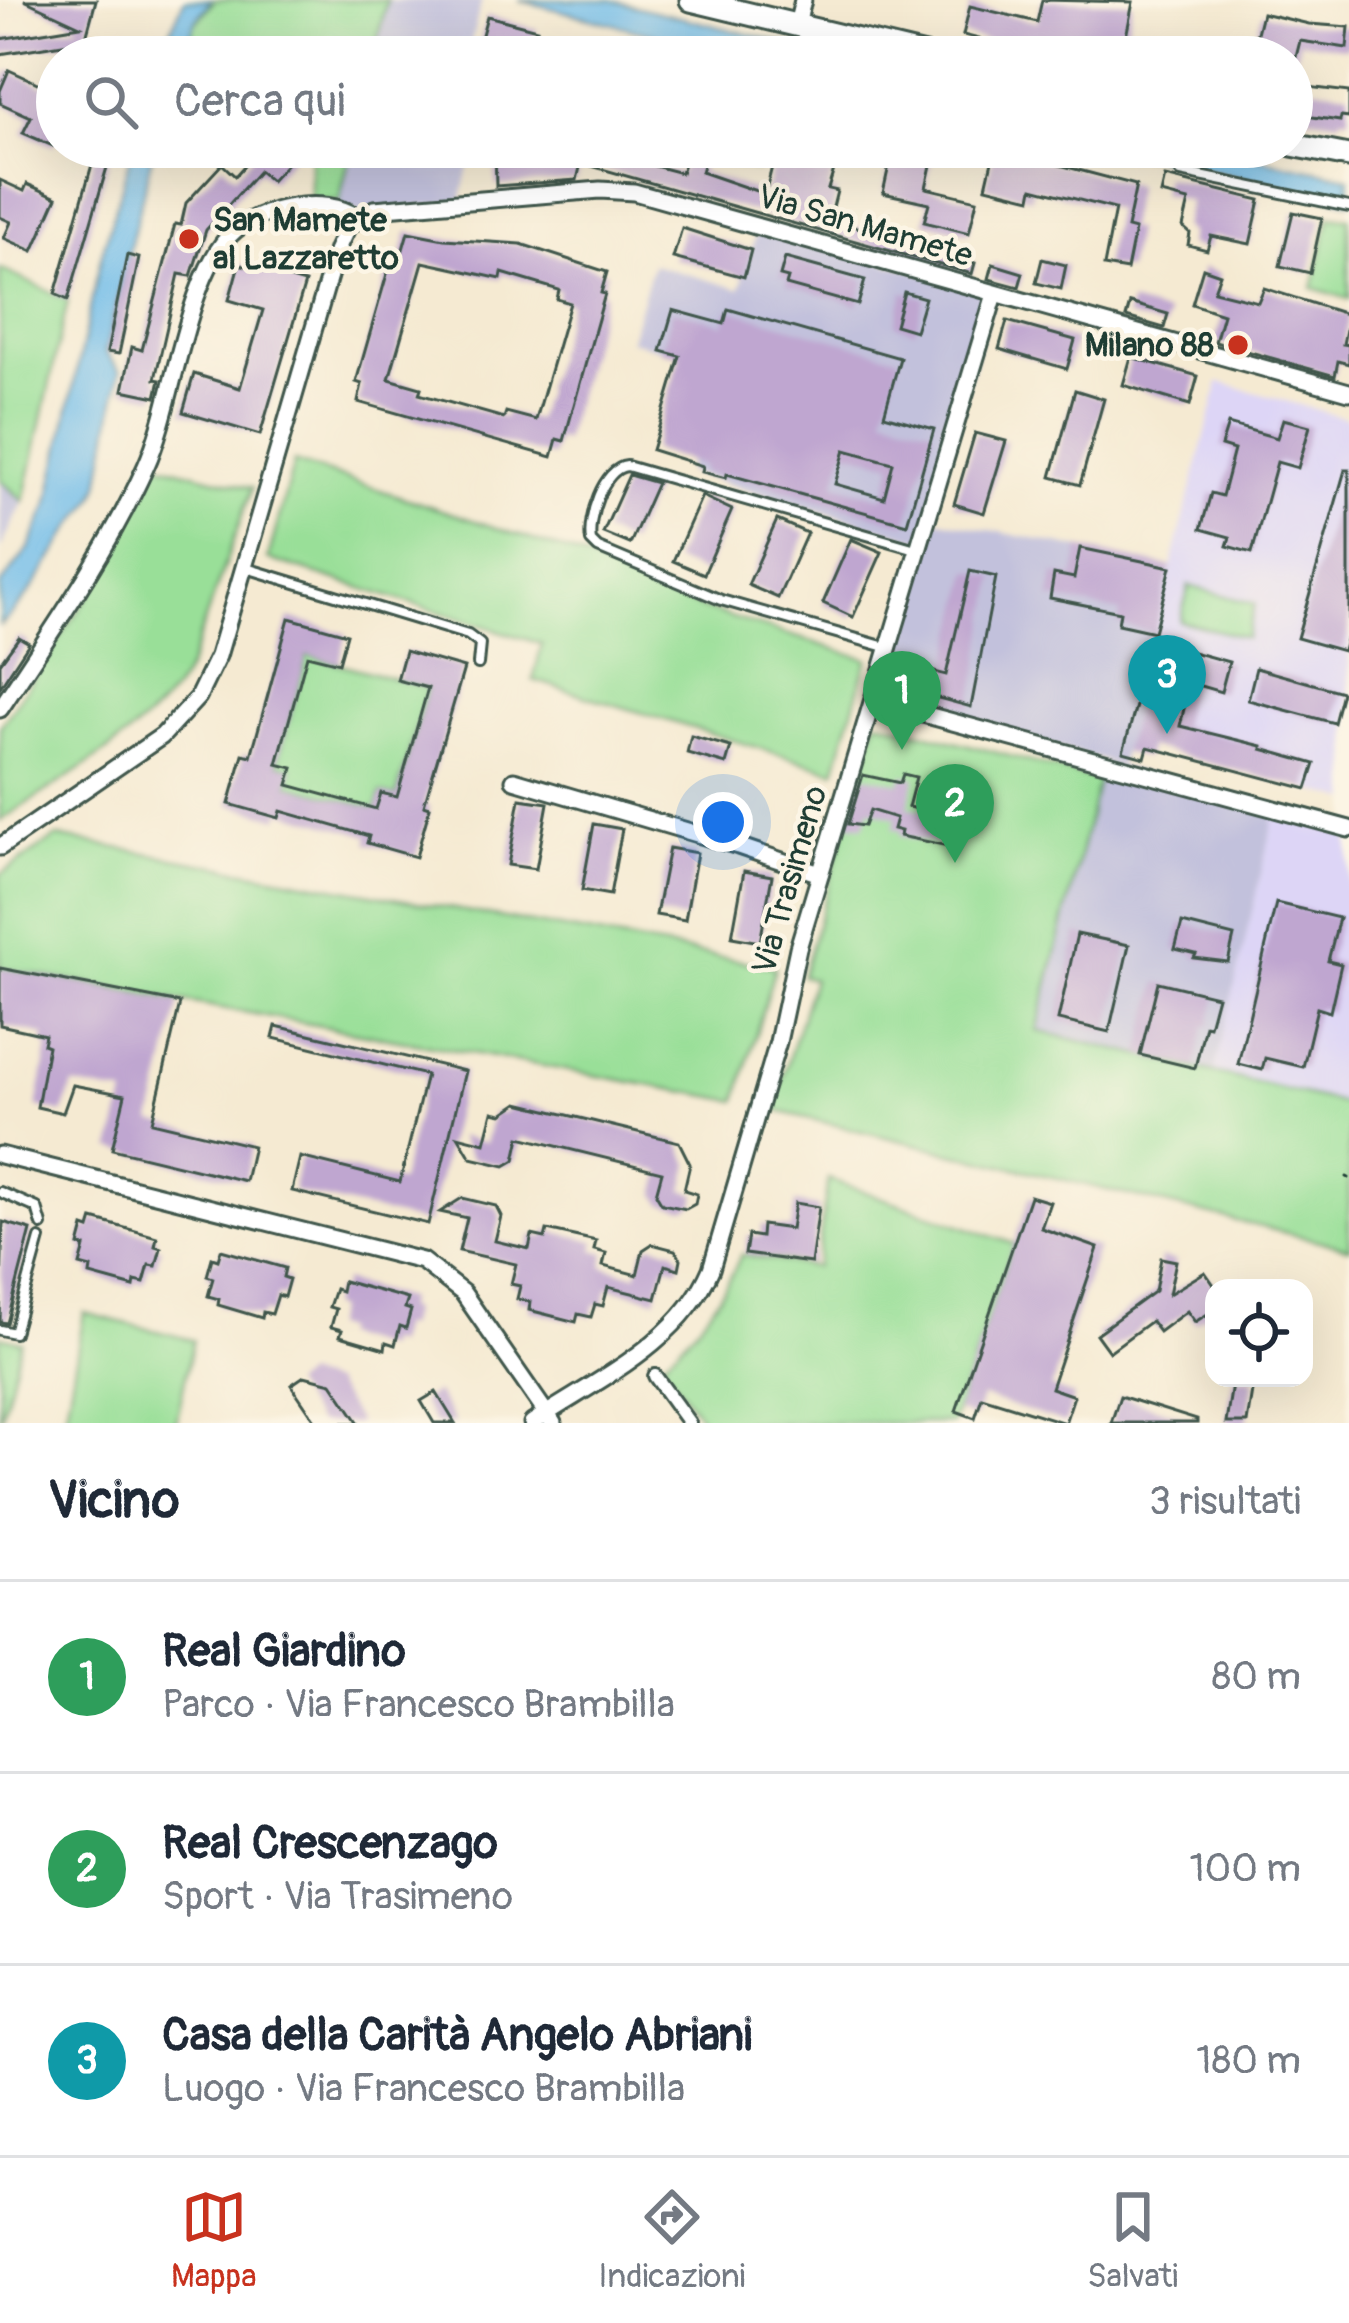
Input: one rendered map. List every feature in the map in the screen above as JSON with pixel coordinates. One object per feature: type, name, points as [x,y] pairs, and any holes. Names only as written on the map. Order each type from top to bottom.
[{"type":"street","points":[[692,0],[842,36]]},
{"type":"street","points":[[796,25],[803,0]]},
{"type":"street","points":[[1313,149],[1349,156]]},
{"type":"street","name":"Via San Mamete","points":[[2,706],[97,562],[147,466],[199,296],[220,246],[243,224],[271,210],[342,208],[357,217],[388,207],[620,190],[1349,392]]},
{"type":"street","points":[[0,848],[154,742],[183,717],[213,669],[337,249],[347,226],[357,217]]},
{"type":"street","name":"Via Trasimeno","points":[[0,1155],[422,1261],[463,1293],[544,1420],[650,1345],[683,1316],[713,1264],[778,1042],[792,967],[994,294]]},
{"type":"street","points":[[875,701],[1349,829]]},
{"type":"street","points":[[514,780],[820,874]]},
{"type":"street","points":[[656,1376],[689,1423]]},
{"type":"lane","points":[[1181,172],[1349,207]]},
{"type":"lane","points":[[890,649],[698,592],[598,548],[591,542],[589,529],[609,475],[627,466],[920,550]]},
{"type":"lane","points":[[246,568],[468,635],[480,644],[478,664]]},
{"type":"lane","points":[[0,1192],[37,1208],[42,1225]]},
{"type":"lane","points":[[0,1330],[14,1333],[40,1239]]},
{"type":"shaded area","points":[[387,0],[482,0],[473,36],[378,36]]},
{"type":"shaded area","points":[[347,168],[469,168],[461,201],[364,213],[338,208]]},
{"type":"shaded area","points":[[758,227],[995,294],[922,540],[686,472],[717,366],[630,340],[652,264],[740,289]]},
{"type":"shaded area","points":[[1219,382],[1349,419],[1349,800],[1149,747],[1145,758],[1123,752]]},
{"type":"shaded area","points":[[0,480],[24,501],[0,550]]},
{"type":"shaded area","points":[[932,518],[1171,567],[1120,765],[879,699]]},
{"type":"shaded area","points":[[1103,762],[1276,809],[1214,1073],[1037,1031]]},
{"type":"shaded area","points":[[1276,809],[1349,829],[1349,1105],[1214,1073]]},
{"type":"green space","points":[[215,0],[387,0],[378,36],[191,36]]},
{"type":"green space","points":[[310,168],[347,168],[339,201],[310,201]]},
{"type":"green space","points":[[1330,216],[1349,218],[1349,299],[1313,288]]},
{"type":"green space","points":[[0,269],[68,300],[24,501],[0,480]]},
{"type":"green space","points":[[294,462],[570,552],[704,609],[868,659],[835,771],[533,680],[542,644],[268,559]]},
{"type":"green space","points":[[156,463],[252,488],[188,668],[173,691],[130,734],[0,821],[0,727],[110,564]]},
{"type":"green space","points":[[1189,586],[1255,604],[1246,638],[1180,621]]},
{"type":"green space","points":[[307,655],[428,688],[396,797],[381,793],[376,809],[288,785],[292,768],[277,764]]},
{"type":"green space","points":[[877,720],[1098,780],[1037,1031],[1349,1105],[1349,1248],[773,1110],[813,979],[802,976]]},
{"type":"green space","points":[[57,837],[775,967],[737,1101],[0,968],[0,875]]},
{"type":"green space","points":[[828,1179],[1014,1244],[952,1423],[704,1423],[662,1363],[707,1313],[741,1255],[816,1267]]},
{"type":"green space","points":[[84,1313],[193,1340],[176,1423],[64,1423]]},
{"type":"green space","points":[[0,1336],[21,1341],[0,1423]]},
{"type":"water","points":[[184,0],[211,0],[190,36],[168,36]]},
{"type":"water","points":[[519,0],[610,0],[756,36],[660,36]]},
{"type":"water","points":[[127,168],[149,168],[105,352],[120,371],[100,485],[29,593],[0,625],[0,586],[30,547],[49,502],[101,257]]},
{"type":"water","points":[[1200,168],[1305,168],[1349,177],[1349,202]]},
{"type":"building","points":[[24,0],[96,0],[86,36],[36,36],[36,48],[0,54],[0,39],[80,26]]},
{"type":"building","points":[[1042,0],[1133,2],[1126,36],[963,35],[970,6],[1037,22]]},
{"type":"building","points":[[1262,13],[1349,27],[1347,48],[1313,43],[1313,36],[1256,36]]},
{"type":"building","points":[[487,16],[537,29],[535,36],[482,36]]},
{"type":"building","points":[[9,70],[36,82],[36,139],[23,133],[31,117],[0,103]]},
{"type":"building","points":[[1313,88],[1349,92],[1349,118],[1313,117]]},
{"type":"building","points":[[91,168],[107,168],[68,300],[55,294]]},
{"type":"building","points":[[218,168],[235,176],[242,168],[283,168],[271,181],[259,171],[206,230],[191,276],[179,274],[155,379],[160,380],[156,397],[123,390],[132,347],[142,350],[175,224],[181,225],[186,203]]},
{"type":"building","points":[[496,168],[580,168],[577,180],[496,186]]},
{"type":"building","points":[[599,168],[662,168],[681,173],[683,168],[702,168],[701,172],[765,194],[772,168],[834,168],[828,189],[837,191],[830,219],[975,263],[972,274]]},
{"type":"building","points":[[888,168],[930,168],[926,188],[977,200],[969,233],[924,222],[929,203],[883,193]]},
{"type":"building","points":[[990,168],[1071,168],[1136,185],[1127,228],[1135,230],[1127,270],[1104,266],[1115,209],[1033,188],[1031,198],[986,187]]},
{"type":"building","points":[[1165,177],[1260,200],[1250,244],[1211,236],[1207,250],[1188,245],[1190,233],[1183,227],[1189,201],[1161,194]]},
{"type":"building","points":[[0,180],[24,191],[27,184],[57,197],[33,251],[4,238],[11,222],[0,217]]},
{"type":"building","points":[[1293,212],[1322,218],[1310,273],[1280,266]]},
{"type":"building","points":[[682,228],[751,250],[744,277],[673,258]]},
{"type":"building","points":[[408,232],[521,244],[607,272],[564,441],[557,439],[552,457],[358,402],[362,384],[356,382],[391,260],[399,263]],"holes":[[[423,262],[501,279],[502,273],[559,290],[557,299],[570,303],[536,420],[506,412],[504,418],[419,394],[421,388],[389,379]]]},
{"type":"building","points":[[127,255],[139,258],[119,354],[107,352]]},
{"type":"building","points":[[785,258],[865,280],[858,305],[786,285],[788,278],[780,276]]},
{"type":"building","points":[[1042,259],[1066,265],[1061,289],[1036,283]]},
{"type":"building","points":[[239,264],[305,283],[260,435],[183,412],[194,374],[240,388],[263,310],[229,300]]},
{"type":"building","points":[[993,264],[1023,273],[1019,287],[989,279]]},
{"type":"building","points":[[1203,268],[1220,274],[1214,291],[1258,302],[1264,288],[1349,315],[1343,344],[1349,345],[1349,364],[1338,361],[1335,376],[1215,342],[1223,314],[1192,304]]},
{"type":"building","points":[[904,292],[925,298],[915,331],[895,325]]},
{"type":"building","points":[[1130,303],[1168,314],[1164,328],[1126,317]]},
{"type":"building","points":[[728,309],[900,358],[884,415],[934,429],[907,524],[727,474],[726,478],[702,472],[703,466],[652,450],[680,356],[661,351],[673,310],[724,324]],"holes":[[[845,450],[893,463],[884,498],[835,484]]]},
{"type":"building","points":[[1007,321],[1075,340],[1067,369],[999,349]]},
{"type":"building","points":[[1131,357],[1198,376],[1190,405],[1123,385]]},
{"type":"building","points":[[1075,390],[1104,399],[1080,485],[1051,477]]},
{"type":"building","points":[[1283,419],[1310,426],[1298,468],[1277,462],[1252,553],[1227,546],[1230,537],[1201,529],[1211,493],[1222,496],[1234,450],[1221,446],[1228,424],[1277,438]]},
{"type":"building","points":[[975,433],[1006,441],[984,513],[954,504]]},
{"type":"building","points":[[1345,470],[1349,470],[1349,629],[1343,651],[1297,638]]},
{"type":"building","points":[[629,475],[657,483],[630,544],[603,533]]},
{"type":"building","points":[[702,496],[732,510],[704,574],[673,561]]},
{"type":"building","points":[[777,520],[807,533],[778,598],[748,585]]},
{"type":"building","points":[[851,539],[882,552],[853,617],[823,603]]},
{"type":"building","points":[[1080,548],[1171,567],[1154,632],[1118,624],[1120,612],[1050,598],[1054,574],[1074,578]]},
{"type":"building","points":[[970,571],[996,577],[971,707],[905,689],[912,666],[946,675]]},
{"type":"building","points":[[289,618],[347,634],[339,663],[307,655],[277,764],[293,768],[288,785],[376,809],[381,793],[397,797],[428,688],[397,680],[405,651],[464,668],[424,805],[430,807],[416,857],[367,843],[369,836],[281,811],[279,818],[229,804],[243,754],[251,756]]},
{"type":"building","points":[[19,637],[29,643],[0,687],[0,663]]},
{"type":"building","points":[[1171,646],[1229,662],[1221,692],[1190,683],[1180,726],[1315,764],[1307,789],[1148,747],[1145,758],[1123,752],[1149,659],[1166,664]]},
{"type":"building","points":[[1256,668],[1342,692],[1334,723],[1248,700]]},
{"type":"building","points":[[691,736],[731,747],[726,764],[687,753]]},
{"type":"building","points":[[903,774],[916,777],[908,807],[966,819],[958,848],[900,836],[901,831],[893,829],[896,818],[870,810],[864,826],[848,824],[863,775],[900,783]]},
{"type":"building","points":[[520,799],[548,803],[536,869],[508,865]]},
{"type":"building","points":[[594,824],[622,829],[610,895],[582,890]]},
{"type":"building","points":[[669,848],[697,853],[685,920],[656,915]]},
{"type":"building","points":[[744,871],[772,876],[760,942],[732,937]]},
{"type":"building","points":[[1276,903],[1339,918],[1328,961],[1341,964],[1330,1012],[1317,1008],[1303,1067],[1265,1058],[1262,1070],[1238,1064]]},
{"type":"building","points":[[1182,923],[1234,936],[1228,962],[1194,958],[1196,954],[1175,949]]},
{"type":"building","points":[[1077,934],[1129,945],[1109,1032],[1058,1020]]},
{"type":"building","points":[[0,968],[180,1003],[152,1122],[253,1146],[245,1181],[112,1149],[125,1095],[73,1085],[63,1113],[37,1107],[48,1046],[43,1044],[45,1035],[0,1025]]},
{"type":"building","points":[[1158,982],[1217,996],[1195,1068],[1140,1055]]},
{"type":"building","points":[[276,1026],[465,1071],[428,1224],[292,1191],[300,1157],[400,1182],[426,1075],[273,1038]]},
{"type":"building","points":[[518,1103],[679,1142],[690,1164],[684,1190],[697,1194],[695,1204],[686,1209],[662,1204],[656,1194],[662,1172],[520,1137],[515,1160],[505,1166],[471,1158],[458,1136],[485,1143],[493,1112],[502,1114]]},
{"type":"building","points":[[1030,1196],[1050,1202],[1041,1228],[1098,1248],[1051,1388],[1074,1396],[1065,1423],[982,1397],[975,1418],[956,1411]]},
{"type":"building","points":[[462,1198],[496,1206],[501,1216],[495,1241],[529,1249],[532,1235],[545,1238],[547,1230],[596,1241],[594,1250],[606,1253],[603,1266],[637,1275],[643,1250],[652,1244],[675,1250],[681,1259],[679,1269],[665,1265],[656,1299],[608,1287],[603,1306],[595,1304],[591,1317],[578,1314],[576,1322],[529,1310],[530,1302],[517,1299],[520,1286],[511,1284],[516,1264],[459,1251],[467,1218],[440,1212]]},
{"type":"building","points":[[795,1203],[819,1207],[811,1263],[745,1254],[748,1235],[761,1237],[762,1225],[791,1229]]},
{"type":"building","points":[[93,1219],[157,1237],[155,1246],[161,1248],[156,1266],[149,1265],[144,1283],[135,1281],[134,1287],[90,1275],[91,1268],[80,1265],[84,1227],[90,1229]]},
{"type":"building","points":[[3,1222],[31,1230],[7,1323],[0,1322]]},
{"type":"building","points":[[221,1250],[285,1268],[283,1277],[289,1279],[284,1297],[278,1295],[272,1314],[263,1312],[262,1318],[218,1305],[219,1299],[208,1296],[212,1258],[218,1260]]},
{"type":"building","points":[[1161,1258],[1176,1261],[1169,1294],[1205,1272],[1210,1279],[1205,1279],[1205,1316],[1195,1322],[1187,1311],[1159,1332],[1151,1321],[1109,1352],[1096,1334],[1155,1291]]},
{"type":"building","points":[[343,1281],[408,1299],[405,1308],[411,1310],[406,1328],[400,1326],[395,1345],[386,1342],[385,1349],[340,1336],[342,1330],[331,1327],[336,1309],[329,1307]]},
{"type":"building","points":[[304,1376],[332,1383],[359,1423],[317,1423],[291,1385]]},
{"type":"building","points":[[1232,1387],[1253,1387],[1247,1423],[1226,1423]]},
{"type":"building","points":[[436,1392],[455,1423],[434,1423],[421,1401]]},
{"type":"building","points":[[1120,1396],[1197,1420],[1197,1423],[1111,1423]]},
{"type":"place","name":"San Mamete al Lazzaretto","points":[[189,239]]},
{"type":"place","name":"Milano 88","points":[[1238,345]]},
{"type":"place","name":"Casa della Carità Angelo Abriani","points":[[1167,734]]},
{"type":"place","name":"Real Giardino","points":[[902,750]]},
{"type":"place","name":"Real Crescenzago","points":[[955,863]]}]
